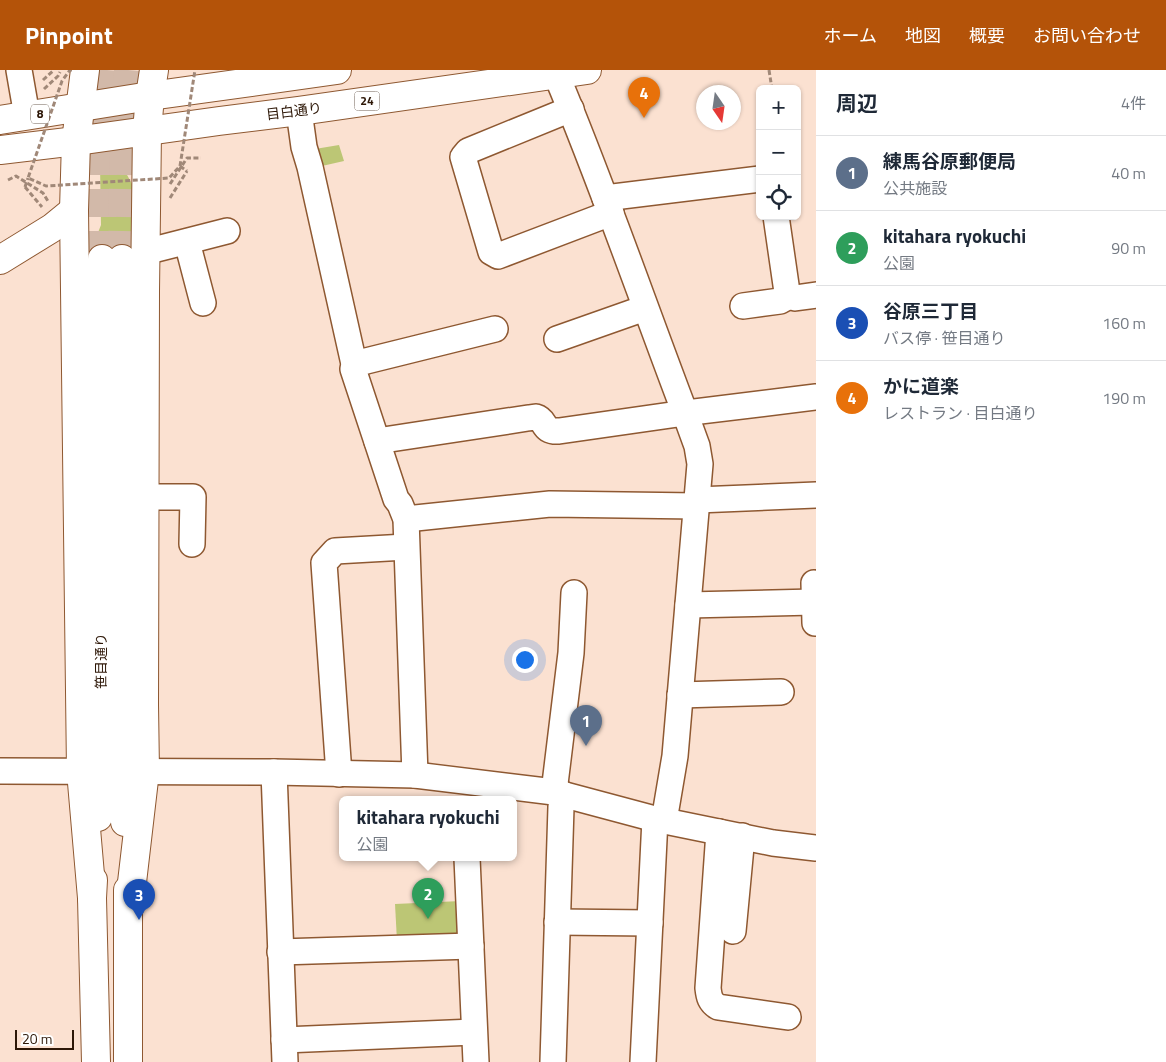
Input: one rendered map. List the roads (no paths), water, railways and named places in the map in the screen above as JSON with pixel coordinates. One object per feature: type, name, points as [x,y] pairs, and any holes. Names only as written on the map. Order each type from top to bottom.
[{"type":"main road","points":[[85,70],[76,141],[63,209],[113,771],[129,908],[128,1062]]},
{"type":"main road","points":[[96,1062],[92,898],[113,771],[144,497],[123,257],[147,131],[152,83],[337,70]]},
{"type":"main road","name":"目白通り","points":[[0,150],[299,111],[587,70]]},
{"type":"main road","name":"8","points":[[0,120],[80,108],[152,83]]},
{"type":"main road","points":[[0,260],[52,228],[63,209]]},
{"type":"main road","name":"笹目通り","points":[[113,771],[123,257]]},
{"type":"street","points":[[556,74],[608,206],[685,413],[697,446],[700,464],[675,756],[659,820],[650,923],[643,1062]]},
{"type":"street","points":[[27,116],[28,77]]},
{"type":"street","points":[[571,109],[468,151],[463,158],[491,252],[498,256],[608,206],[756,180]]},
{"type":"street","points":[[299,111],[304,147],[354,369],[396,499],[406,520],[414,775]]},
{"type":"street","points":[[777,220],[789,296]]},
{"type":"street","points":[[123,257],[227,231]]},
{"type":"street","points":[[187,242],[203,302]]},
{"type":"street","points":[[743,306],[780,301],[789,296],[795,298],[816,295]]},
{"type":"street","points":[[557,339],[646,308]]},
{"type":"street","points":[[354,364],[496,331]]},
{"type":"street","points":[[377,442],[533,417],[541,419],[546,428],[554,432],[816,397]]},
{"type":"street","points":[[406,520],[550,504],[697,503],[816,495]]},
{"type":"street","points":[[144,497],[193,497],[192,544]]},
{"type":"street","points":[[339,774],[324,564],[335,550],[406,547]]},
{"type":"street","points":[[553,1062],[559,793],[571,653],[563,619],[574,592]]},
{"type":"street","points":[[688,605],[814,602]]},
{"type":"street","points":[[680,695],[781,692]]},
{"type":"street","points":[[0,770],[414,775],[464,791],[559,793],[659,820],[773,843],[816,848]]},
{"type":"street","points":[[274,772],[284,1051],[474,1032]]},
{"type":"street","points":[[730,834],[733,931]]},
{"type":"street","points":[[730,834],[710,969],[709,996],[711,1002],[718,1007],[788,1017]]},
{"type":"street","points":[[467,861],[476,1062]]},
{"type":"street","points":[[557,922],[650,923]]},
{"type":"street","points":[[280,952],[471,946]]},
{"type":"tunnel","points":[[102,259],[103,117],[107,70]]},
{"type":"tunnel","points":[[122,259],[124,114],[128,70]]},
{"type":"place","name":"かに道楽","points":[[644,118]]},
{"type":"place","name":"練馬谷原郵便局","points":[[586,746]]},
{"type":"place","name":"kitahara ryokuchi","points":[[428,919]]},
{"type":"place","name":"谷原三丁目","points":[[139,920]]}]
